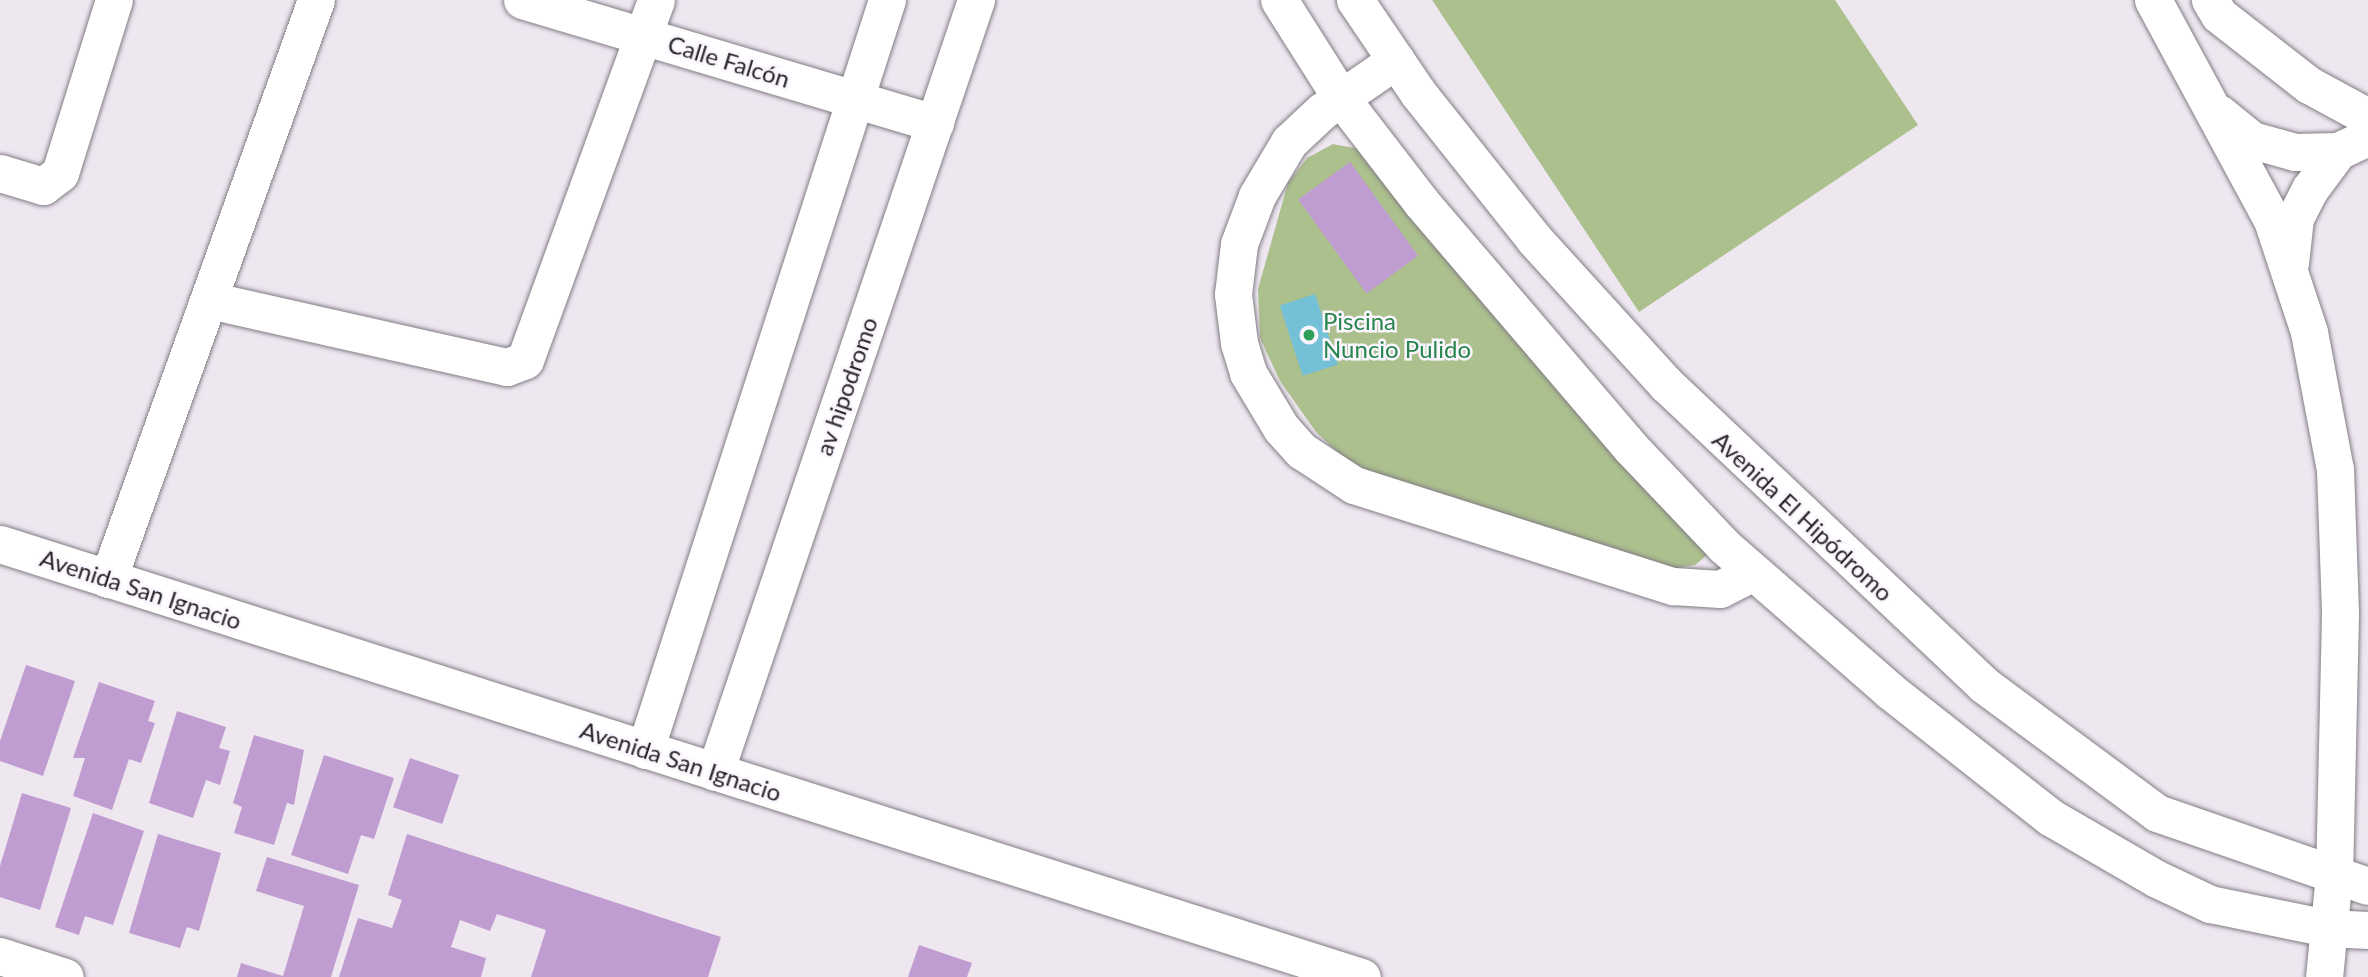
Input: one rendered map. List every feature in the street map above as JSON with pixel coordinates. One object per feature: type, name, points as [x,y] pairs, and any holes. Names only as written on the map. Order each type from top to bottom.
[{"type":"street","points":[[0,173],[43,186],[60,173],[114,0]]},
{"type":"street","points":[[108,579],[316,0]]},
{"type":"street","name":"Calle Falcón","points":[[522,0],[935,123]]},
{"type":"street","points":[[209,300],[507,367],[525,360],[656,0]]},
{"type":"street","points":[[645,750],[852,97],[887,0]]},
{"type":"street","name":"av hipodromo","points":[[715,772],[976,0]]},
{"type":"street","points":[[1279,0],[1341,98],[1421,202],[1631,448],[1753,572],[1996,778],[2084,838],[2210,904],[2327,928],[2368,930]]},
{"type":"street","name":"Avenida El Hipódromo","points":[[1355,0],[1396,60],[1534,239],[1667,385],[1984,685],[2157,813],[2368,886]]},
{"type":"street","points":[[2154,0],[2218,113],[2272,220],[2309,332],[2335,469],[2340,614],[2334,874],[2324,977]]},
{"type":"street","points":[[2210,0],[2219,15],[2309,85],[2368,117]]},
{"type":"street","points":[[1396,60],[1341,98],[1289,142],[1257,196],[1239,244],[1233,294],[1238,343],[1257,392],[1280,428],[1302,451],[1354,485],[1673,586],[1720,589],[1753,572]]},
{"type":"street","points":[[2218,113],[2252,140],[2295,152],[2353,144]]},
{"type":"street","points":[[2289,271],[2295,218],[2353,144]]},
{"type":"street","name":"Avenida San Ignacio","points":[[0,544],[1363,977]]},
{"type":"street","points":[[0,956],[65,977]]},
{"type":"green space","points":[[1432,0],[1835,0],[1918,125],[1639,312]]},
{"type":"green space","points":[[1333,144],[1359,149],[1710,544],[1706,556],[1695,565],[1672,569],[1497,521],[1350,464],[1316,432],[1280,381],[1260,338],[1258,289],[1288,183],[1307,158]]},
{"type":"water","name":"Piscina Nuncio Pulido","points":[[1315,294],[1338,364],[1303,376],[1280,305]]},
{"type":"building","points":[[1350,162],[1418,256],[1366,293],[1298,200]]},
{"type":"building","points":[[26,665],[75,681],[43,776],[0,761],[0,741]]},
{"type":"building","points":[[99,682],[155,701],[148,721],[155,723],[141,763],[129,759],[112,810],[73,796],[85,758],[73,758]]},
{"type":"building","points":[[177,711],[226,727],[219,748],[230,751],[220,785],[206,780],[193,818],[149,803]]},
{"type":"building","points":[[254,735],[304,750],[294,805],[287,803],[274,845],[234,833],[242,807],[233,803]]},
{"type":"building","points":[[324,755],[394,778],[374,839],[361,835],[348,874],[291,855]]},
{"type":"building","points":[[410,758],[459,775],[442,824],[393,807]]},
{"type":"building","points":[[22,793],[71,808],[40,910],[0,897],[0,866]]},
{"type":"building","points":[[93,813],[144,831],[113,925],[85,916],[79,935],[55,927]]},
{"type":"building","points":[[158,834],[221,853],[199,931],[187,927],[180,948],[129,933]]},
{"type":"building","points":[[407,834],[721,937],[708,977],[531,977],[546,930],[497,914],[490,931],[460,920],[451,947],[486,958],[481,977],[339,977],[358,918],[392,928],[402,900],[388,895]]},
{"type":"building","points":[[267,857],[359,885],[331,977],[237,977],[241,963],[283,976],[304,906],[256,891]]},
{"type":"building","points":[[919,945],[972,963],[967,977],[908,977]]},
{"type":"place","name":"Piscina Nuncio Pulido","points":[[1309,335]]}]
